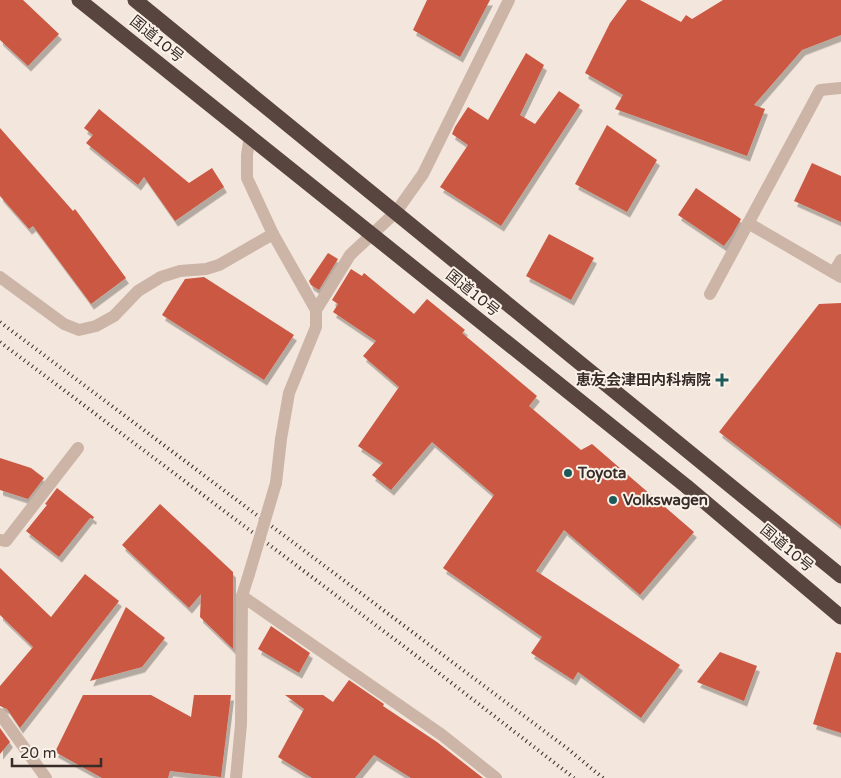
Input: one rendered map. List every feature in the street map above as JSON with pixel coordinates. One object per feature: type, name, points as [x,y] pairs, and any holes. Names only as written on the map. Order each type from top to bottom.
[{"type":"highway","name":"国道10号","points":[[79,0],[678,480],[841,617]]},
{"type":"highway","name":"国道10号","points":[[135,0],[841,576]]},
{"type":"street","points":[[316,310],[350,256],[396,212],[423,174],[509,0]]},
{"type":"street","points":[[710,294],[820,90],[841,88]]},
{"type":"street","points":[[236,778],[241,724],[242,596],[276,483],[289,393],[316,327],[316,310],[273,234],[248,178],[247,154],[250,136]]},
{"type":"street","points":[[748,223],[837,274],[841,260]]},
{"type":"street","points":[[0,277],[64,324],[79,330],[96,326],[114,316],[138,292],[161,277],[180,271],[206,269],[219,265],[273,234]]},
{"type":"street","points":[[0,540],[6,541],[78,448]]},
{"type":"street","points":[[242,596],[442,735],[496,778]]},
{"type":"street","points":[[0,714],[46,778]]},
{"type":"building","points":[[0,0],[23,0],[59,34],[28,66],[0,40]]},
{"type":"building","points":[[427,0],[490,0],[460,57],[413,30]]},
{"type":"building","points":[[627,0],[640,0],[681,22],[686,15],[692,19],[723,0],[841,0],[841,35],[802,50],[754,105],[765,109],[747,156],[615,109],[623,95],[585,73],[610,23]]},
{"type":"building","points":[[526,53],[544,65],[520,115],[535,124],[559,91],[580,105],[501,226],[440,187],[468,145],[452,134],[455,127],[468,107],[488,120]]},
{"type":"building","points":[[99,109],[189,183],[212,168],[224,187],[175,221],[144,177],[138,185],[86,143],[93,135],[84,128]]},
{"type":"building","points":[[607,125],[657,160],[627,212],[575,184]]},
{"type":"building","points":[[0,128],[73,211],[75,209],[126,278],[91,304],[33,226],[29,229],[0,196]]},
{"type":"building","points":[[812,163],[841,176],[841,222],[794,201]]},
{"type":"building","points":[[696,188],[741,219],[724,246],[678,215]]},
{"type":"building","points":[[549,234],[594,258],[571,300],[526,276]]},
{"type":"building","points":[[328,253],[338,259],[319,290],[311,285],[309,281]]},
{"type":"building","points":[[351,269],[362,276],[364,273],[414,314],[427,299],[465,330],[462,333],[537,396],[529,406],[581,450],[592,444],[694,532],[640,595],[564,530],[536,571],[680,665],[641,718],[578,672],[573,680],[531,653],[542,637],[443,568],[494,495],[432,442],[391,490],[372,475],[383,463],[358,446],[399,387],[363,356],[376,341],[333,312],[338,304],[332,300]]},
{"type":"building","points":[[204,277],[294,335],[264,380],[162,315],[185,279]]},
{"type":"building","points":[[841,303],[841,526],[719,432],[819,304]]},
{"type":"building","points":[[0,458],[31,468],[44,478],[28,499],[0,490]]},
{"type":"building","points":[[57,488],[94,517],[93,519],[90,518],[59,557],[26,531],[47,505],[45,504]]},
{"type":"building","points":[[160,504],[233,572],[233,649],[200,617],[201,594],[189,608],[122,545]]},
{"type":"building","points":[[0,568],[51,617],[85,574],[119,601],[20,728],[7,709],[0,706],[0,686],[33,647],[0,615]]},
{"type":"building","points":[[126,607],[165,638],[142,667],[90,681]]},
{"type":"building","points":[[271,626],[310,653],[299,673],[258,649]]},
{"type":"building","points":[[720,652],[757,666],[744,701],[697,682]]},
{"type":"building","points":[[836,652],[841,653],[841,733],[813,724]]},
{"type":"building","points":[[349,680],[384,704],[383,706],[437,742],[483,778],[411,778],[374,755],[355,778],[312,778],[278,757],[304,709],[285,695],[323,695],[333,702]]},
{"type":"building","points":[[83,695],[151,695],[191,717],[194,695],[231,695],[221,777],[170,771],[168,778],[102,778],[55,752]]},
{"type":"building","points":[[0,728],[10,742],[0,754]]},
{"type":"railway","points":[[0,322],[568,749],[603,778]]},
{"type":"railway","points":[[0,342],[422,660],[574,778]]},
{"type":"place","name":"恵友会津田内科病院","points":[[722,380]]},
{"type":"place","name":"Toyota","points":[[568,473]]},
{"type":"place","name":"Volkswagen","points":[[613,500]]}]
